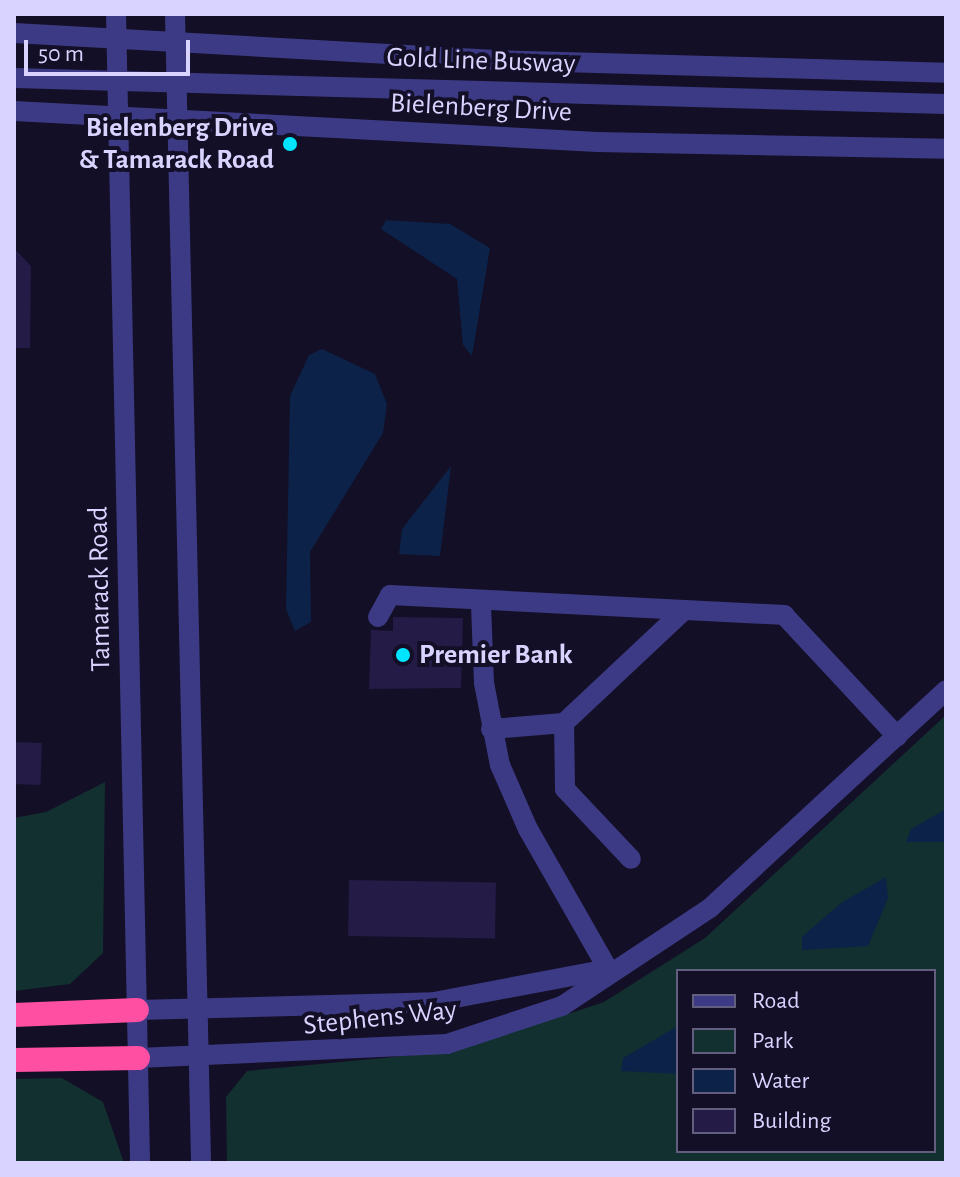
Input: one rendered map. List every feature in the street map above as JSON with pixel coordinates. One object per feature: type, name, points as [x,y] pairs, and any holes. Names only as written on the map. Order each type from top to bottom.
[{"type":"highway","points":[[14,1015],[137,1010]]},
{"type":"highway","points":[[14,1060],[138,1058]]},
{"type":"street","name":"Tamarack Road","points":[[116,14],[114,40],[140,1163]]},
{"type":"street","points":[[175,14],[201,1163]]},
{"type":"street","name":"Bielenberg Drive","points":[[14,33],[176,46],[946,73]]},
{"type":"street","name":"Gold Line Busway","points":[[14,78],[176,80],[946,104]]},
{"type":"street","name":"Bielenberg Drive","points":[[14,111],[612,143],[946,149]]},
{"type":"street","points":[[378,617],[390,595],[481,605],[784,615],[897,736]]},
{"type":"street","points":[[481,605],[491,729],[510,793],[608,969]]},
{"type":"street","points":[[491,729],[564,723],[681,613]]},
{"type":"street","name":"Stephens Way","points":[[138,1058],[199,1058],[447,1044],[562,1006],[608,969],[702,914],[946,690]]},
{"type":"street","points":[[564,723],[565,789],[631,859]]},
{"type":"street","name":"Stephens Way","points":[[137,1010],[434,1002],[608,969]]},
{"type":"green space","points":[[946,715],[946,1163],[227,1163],[226,1097],[247,1071],[456,1051],[604,1002],[705,938]]},
{"type":"green space","points":[[105,782],[103,953],[70,984],[14,991],[14,818],[46,812]]},
{"type":"green space","points":[[62,1078],[103,1102],[124,1163],[14,1163],[14,1079]]},
{"type":"water","points":[[386,220],[450,224],[490,248],[472,356],[463,345],[457,279],[381,229]]},
{"type":"water","points":[[322,349],[375,374],[387,404],[383,433],[310,552],[311,622],[295,631],[286,609],[290,396],[309,355]]},
{"type":"water","points":[[451,466],[440,556],[399,554],[402,529]]},
{"type":"water","points":[[946,809],[946,842],[906,842],[911,829]]},
{"type":"water","points":[[886,877],[888,898],[868,946],[802,950],[802,937],[841,903]]},
{"type":"water","points":[[676,1027],[676,1074],[621,1071],[623,1058]]},
{"type":"building","points":[[14,248],[31,266],[30,348],[14,348]]},
{"type":"building","points":[[393,617],[463,618],[461,688],[369,689],[371,630],[393,631]]},
{"type":"building","points":[[14,742],[42,743],[41,785],[14,784]]},
{"type":"building","points":[[349,880],[496,883],[495,939],[348,936]]},
{"type":"place","name":"Bielenberg Drive & Tamarack Road","points":[[290,144]]},
{"type":"place","name":"Premier Bank","points":[[403,655]]}]
